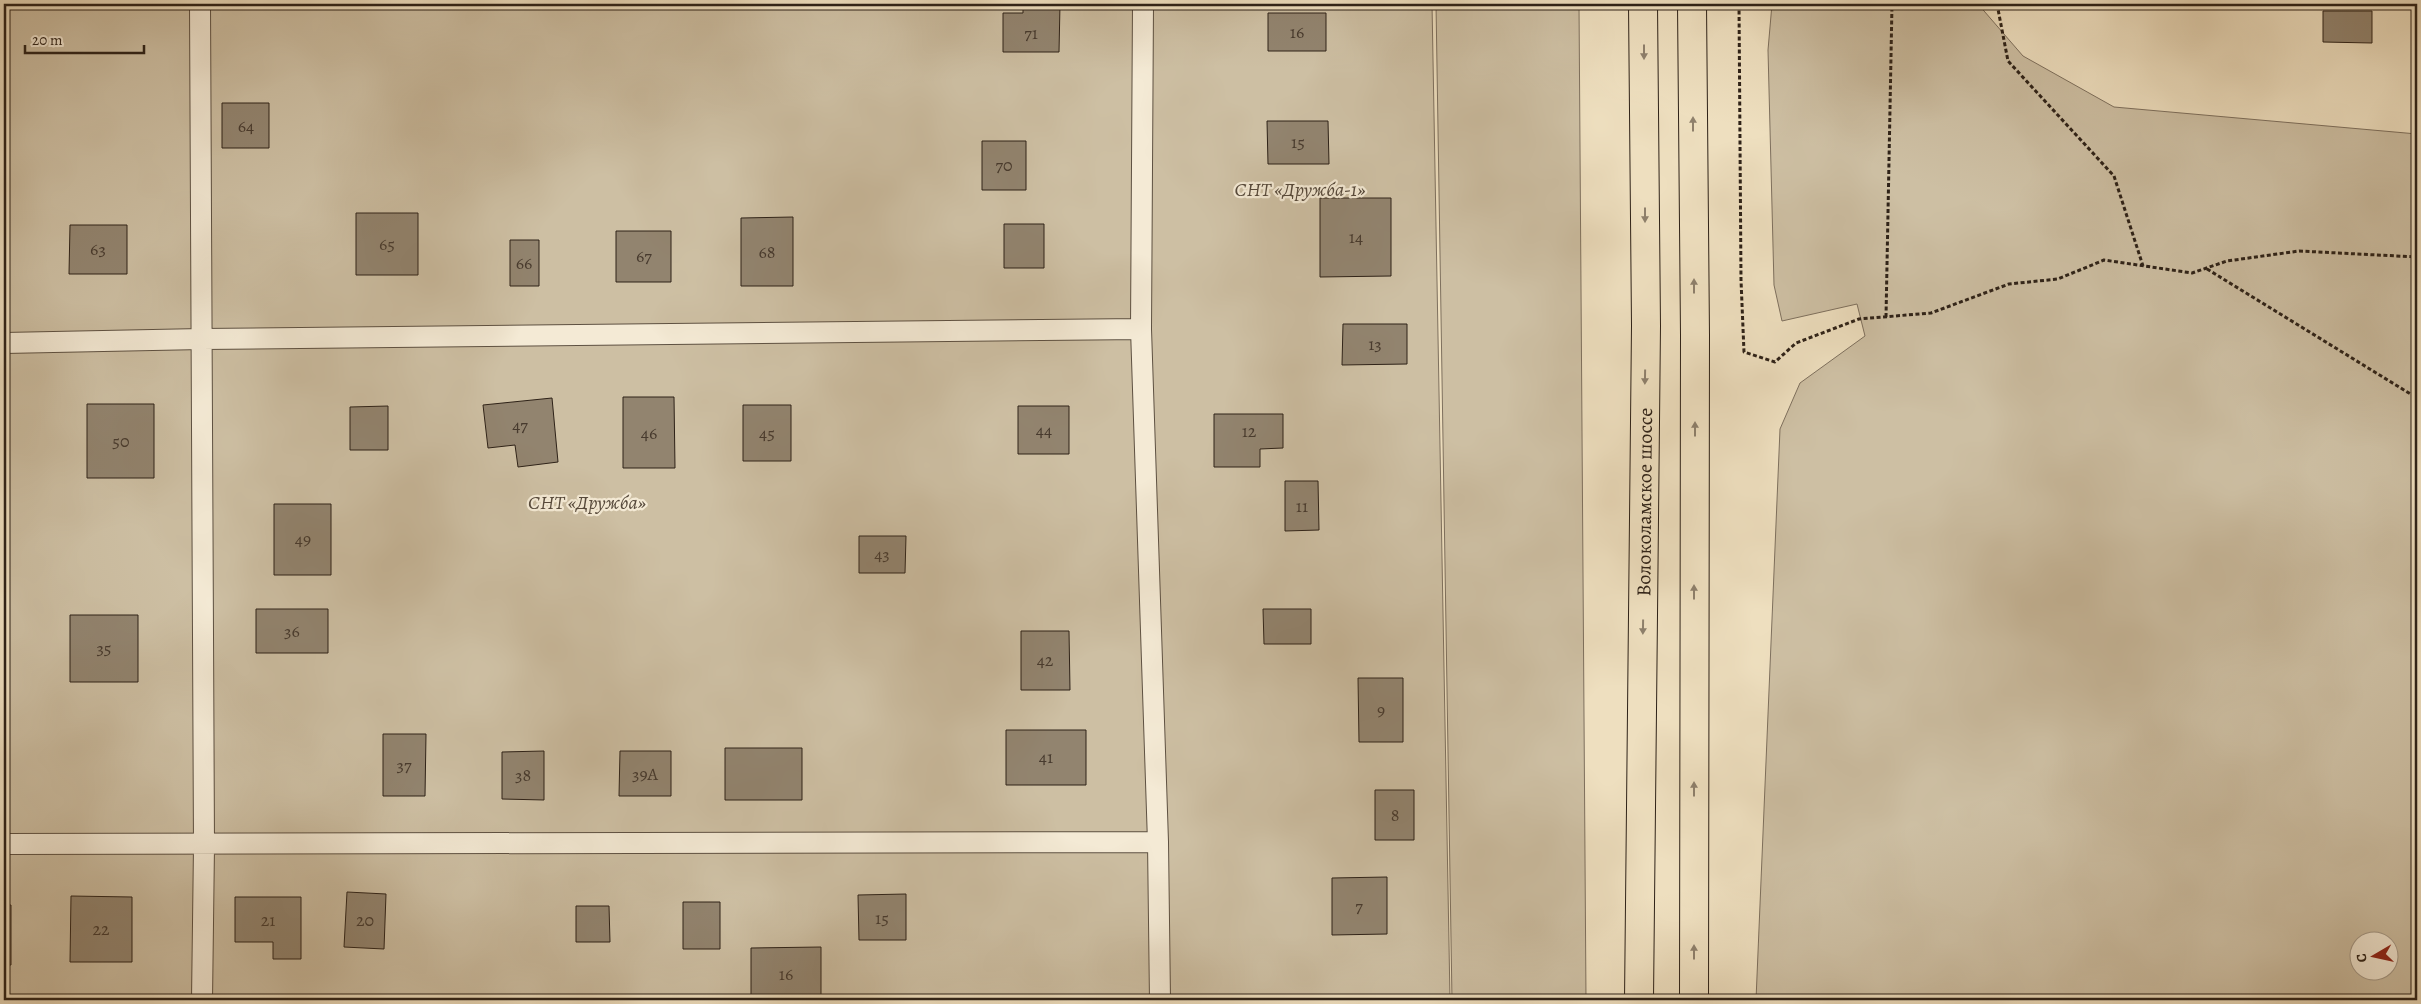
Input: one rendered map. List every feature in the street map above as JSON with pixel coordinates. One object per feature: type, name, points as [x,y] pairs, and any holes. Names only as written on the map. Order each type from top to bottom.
[{"type":"main road","name":"Волоколамское шоссе","points":[[1639,1000],[1646,326],[1643,4]]},
{"type":"main road","points":[[1692,4],[1695,326],[1694,1000]]},
{"type":"lane","points":[[200,4],[204,846],[202,1000]]},
{"type":"lane","points":[[1143,4],[1141,329],[1158,842],[1160,1000]]},
{"type":"lane","points":[[4,343],[202,339],[1141,329]]},
{"type":"lane","points":[[4,844],[204,846],[1158,842]]},
{"type":"path","points":[[1739,4],[1741,280],[1744,352],[1775,362],[1796,343],[1859,319],[1931,313],[2009,284],[2058,279],[2104,260],[2192,273],[2227,261],[2299,251],[2417,257]]},
{"type":"path","points":[[1886,317],[1892,4]]},
{"type":"path","points":[[1997,4],[2008,61],[2114,176],[2144,266]]},
{"type":"path","points":[[2206,268],[2417,398]]},
{"type":"green space","name":"СНТ «Дружба»","points":[[4,4],[1432,4],[1450,1000],[4,1000]]},
{"type":"green space","points":[[1436,4],[1579,4],[1586,1000],[1452,1000]]},
{"type":"green space","points":[[1772,4],[1978,4],[2023,56],[2114,107],[2417,134],[2417,1000],[1756,1000],[1780,429],[1800,383],[1865,336],[1857,304],[1782,321],[1774,285],[1768,50]]},
{"type":"building","points":[[1023,4],[1060,4],[1059,52],[1003,52],[1003,13],[1023,13]]},
{"type":"building","points":[[2323,11],[2372,11],[2372,43],[2323,42]]},
{"type":"building","points":[[1268,13],[1326,13],[1326,51],[1268,51]]},
{"type":"building","points":[[222,103],[269,103],[269,148],[222,148]]},
{"type":"building","points":[[1267,121],[1328,121],[1329,164],[1268,164]]},
{"type":"building","points":[[982,141],[1026,141],[1026,190],[982,190]]},
{"type":"building","points":[[1320,198],[1391,198],[1391,276],[1320,277]]},
{"type":"building","points":[[356,213],[418,213],[418,275],[356,275]]},
{"type":"building","points":[[793,217],[793,286],[741,286],[741,218]]},
{"type":"building","points":[[1004,224],[1044,224],[1044,268],[1004,268]]},
{"type":"building","points":[[70,225],[127,225],[127,274],[69,274]]},
{"type":"building","points":[[616,231],[671,231],[671,282],[616,282]]},
{"type":"building","points":[[510,240],[539,240],[539,286],[510,286]]},
{"type":"building","points":[[1343,324],[1407,324],[1407,364],[1342,365]]},
{"type":"building","points":[[623,397],[674,397],[675,468],[623,468]]},
{"type":"building","points":[[552,398],[558,462],[518,467],[515,445],[488,448],[483,405]]},
{"type":"building","points":[[87,404],[154,404],[154,478],[87,478]]},
{"type":"building","points":[[743,405],[791,405],[791,461],[743,461]]},
{"type":"building","points":[[388,406],[388,450],[350,450],[350,407]]},
{"type":"building","points":[[1018,406],[1069,406],[1069,454],[1018,454]]},
{"type":"building","points":[[1214,414],[1283,414],[1283,448],[1260,449],[1260,467],[1214,467]]},
{"type":"building","points":[[1285,481],[1318,481],[1319,530],[1285,531]]},
{"type":"building","points":[[274,504],[331,504],[331,575],[274,575]]},
{"type":"building","points":[[859,536],[906,536],[905,573],[859,573]]},
{"type":"building","points":[[256,609],[328,609],[328,653],[256,653]]},
{"type":"building","points":[[1263,609],[1311,609],[1311,644],[1264,644]]},
{"type":"building","points":[[70,615],[138,615],[138,682],[70,682]]},
{"type":"building","points":[[1021,631],[1069,631],[1070,690],[1021,690]]},
{"type":"building","points":[[1358,678],[1403,678],[1403,742],[1359,742]]},
{"type":"building","points":[[1006,730],[1086,730],[1086,785],[1006,785]]},
{"type":"building","points":[[383,734],[426,734],[425,796],[383,796]]},
{"type":"building","points":[[725,748],[802,748],[802,800],[725,800]]},
{"type":"building","points":[[544,751],[544,800],[502,799],[502,752]]},
{"type":"building","points":[[620,751],[671,751],[671,796],[619,796]]},
{"type":"building","points":[[1375,790],[1414,790],[1414,840],[1375,840]]},
{"type":"building","points":[[1387,877],[1387,934],[1332,935],[1332,878]]},
{"type":"building","points":[[347,892],[386,894],[384,949],[344,947]]},
{"type":"building","points":[[906,894],[906,940],[859,940],[858,895]]},
{"type":"building","points":[[71,896],[132,897],[132,962],[70,962]]},
{"type":"building","points":[[235,897],[301,897],[301,959],[273,959],[273,942],[235,942]]},
{"type":"building","points":[[683,902],[720,902],[720,949],[683,949]]},
{"type":"building","points":[[4,905],[11,905],[11,965],[4,965]]},
{"type":"building","points":[[576,906],[609,906],[610,942],[576,942]]},
{"type":"building","points":[[821,947],[821,1000],[751,1000],[751,948]]},
{"type":"park label","name":"СНТ «Дружба-1»","points":[[1300,189]]}]
